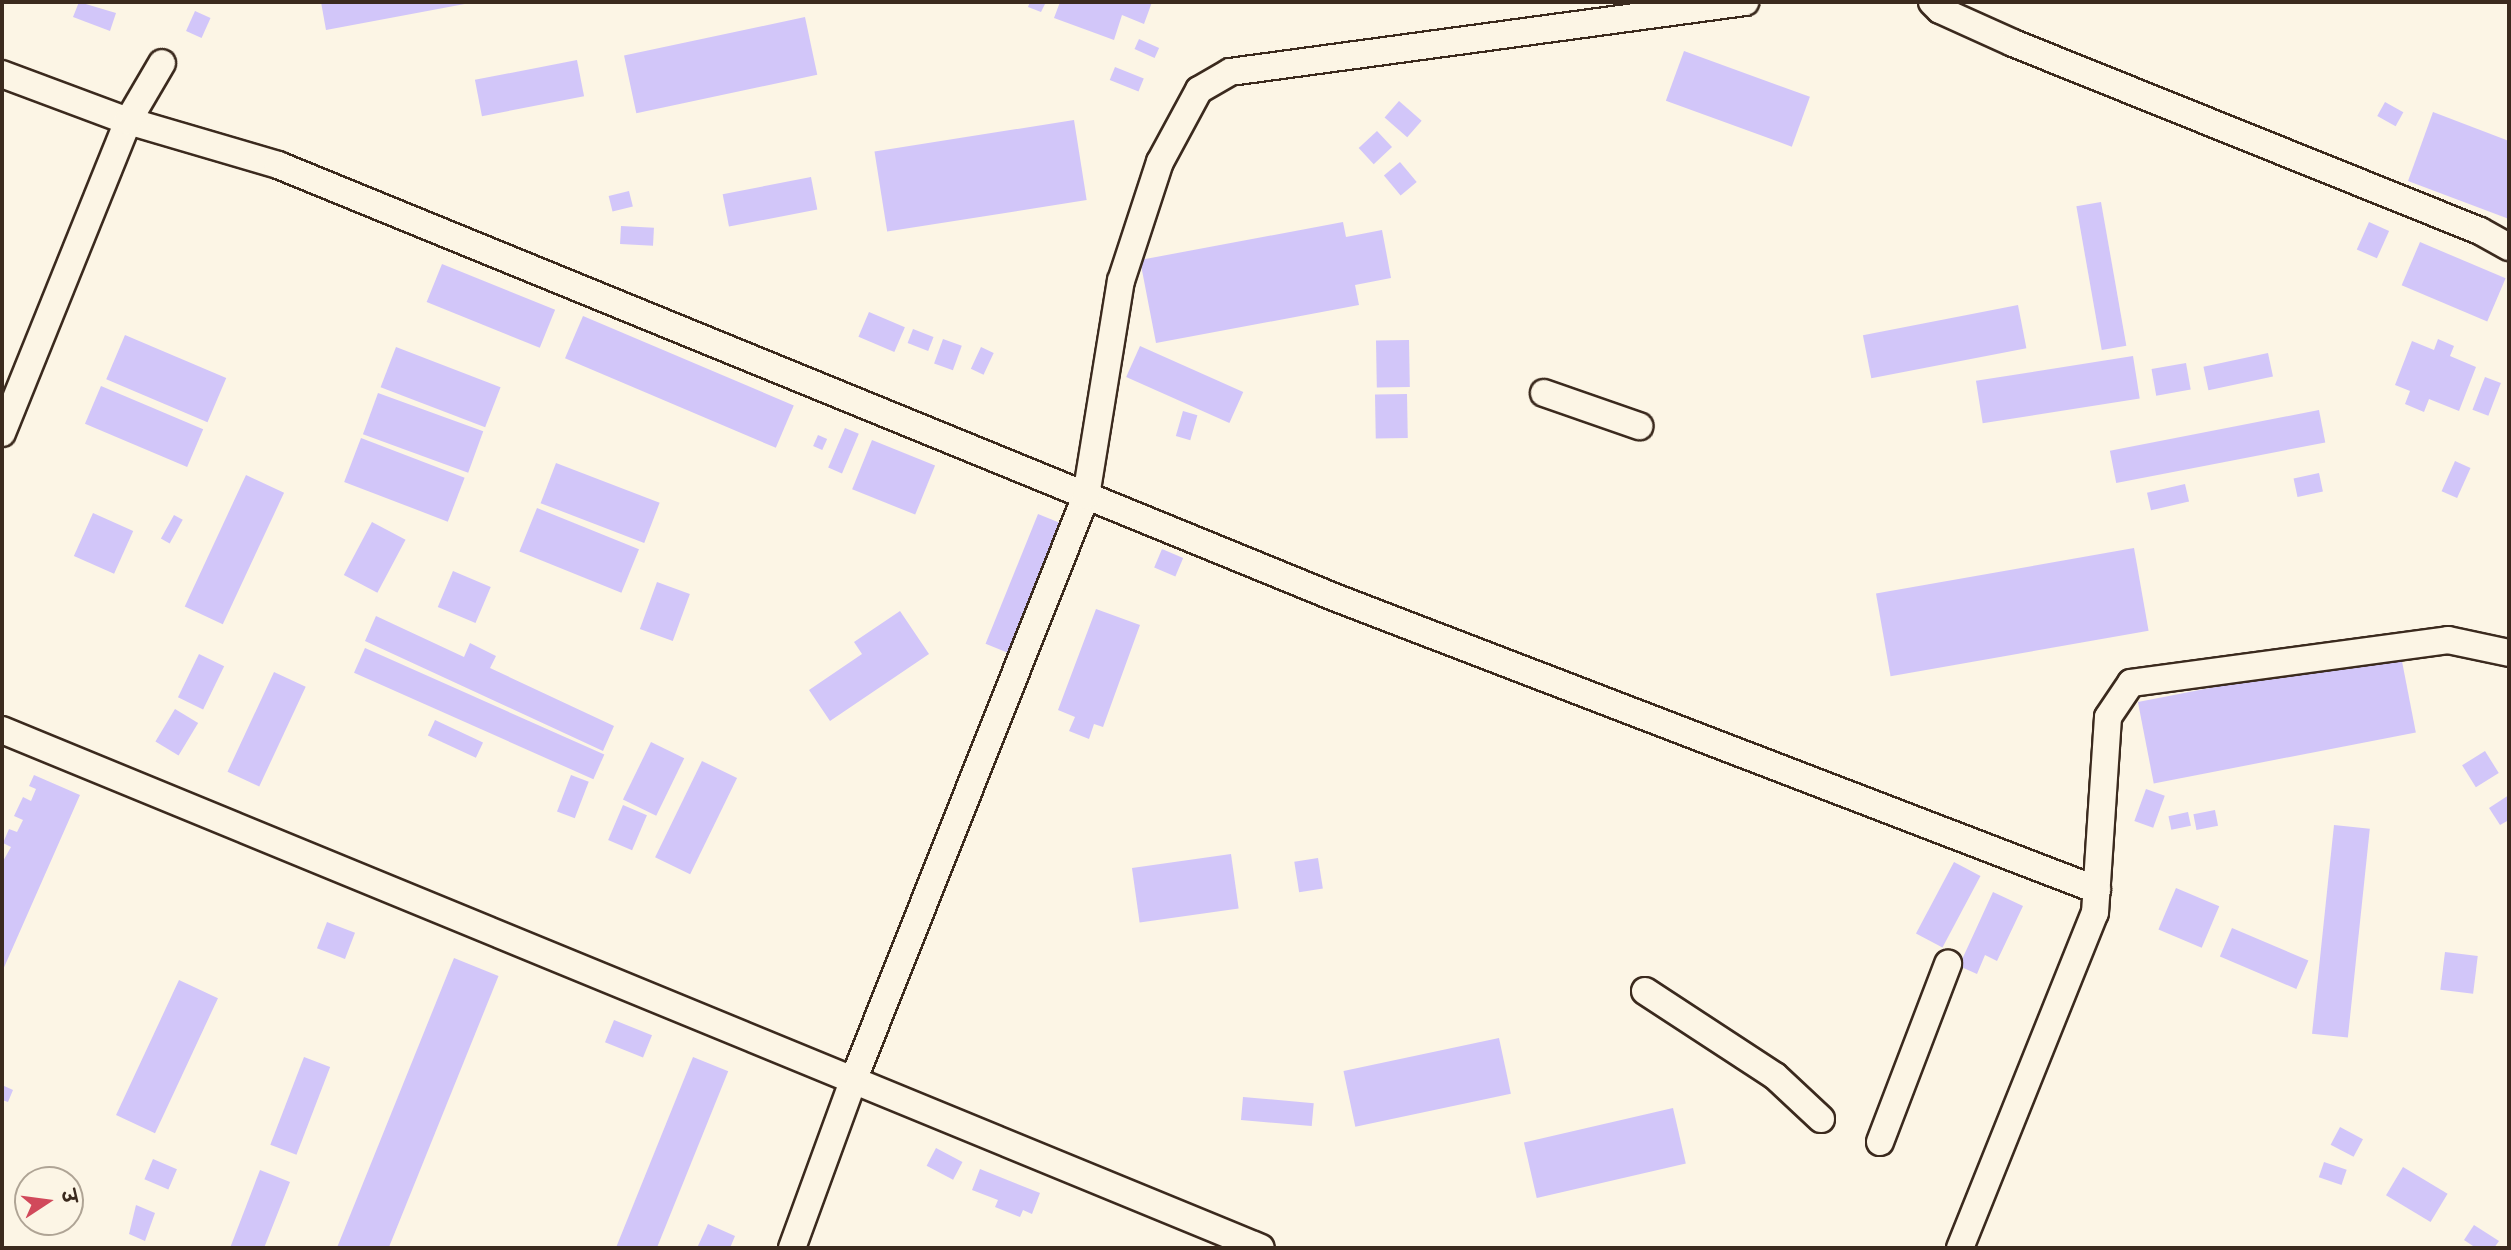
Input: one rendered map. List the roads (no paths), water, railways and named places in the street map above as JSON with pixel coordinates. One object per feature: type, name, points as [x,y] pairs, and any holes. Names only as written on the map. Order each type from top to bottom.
[{"type":"street","points":[[792,1248],[853,1081],[1086,496],[1121,281],[1160,162],[1199,90],[1230,72],[1745,2]]},
{"type":"street","points":[[1932,2],[1940,10],[2013,43],[2480,231],[2509,247]]},
{"type":"street","points":[[2,433],[128,121],[162,63]]},
{"type":"street","points":[[2,74],[128,121],[278,165],[1339,599],[2097,890]]},
{"type":"street","points":[[1544,393],[1639,426]]},
{"type":"street","points":[[1968,1245],[2095,912],[2108,717],[2131,683],[2448,640],[2509,653]]},
{"type":"street","points":[[2,730],[1261,1248]]},
{"type":"street","points":[[1880,1142],[1948,964]]},
{"type":"street","points":[[1645,991],[1775,1076],[1821,1119]]}]
